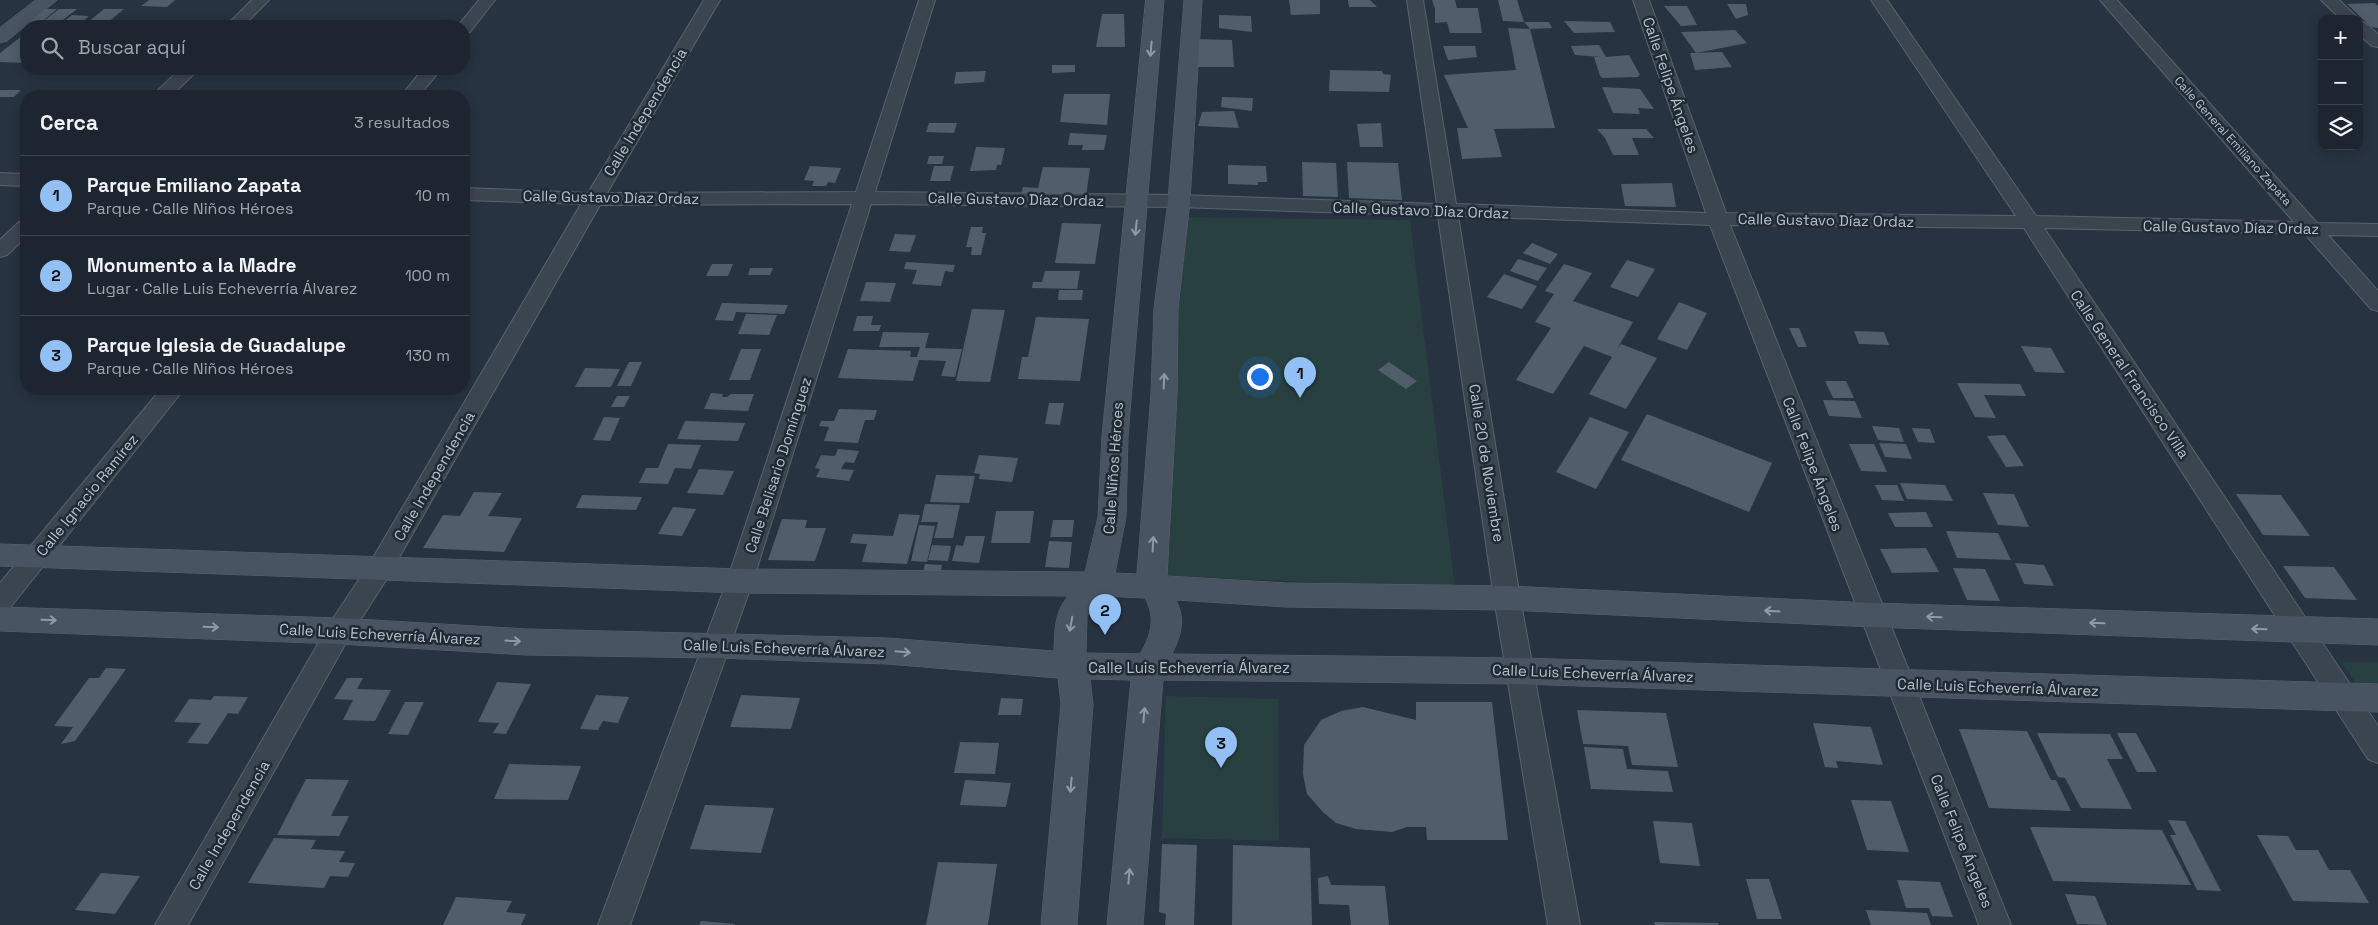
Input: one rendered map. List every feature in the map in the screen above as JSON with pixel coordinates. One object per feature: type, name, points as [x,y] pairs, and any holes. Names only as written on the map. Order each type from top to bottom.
[{"type":"street","points":[[0,19],[25,0]]},
{"type":"street","points":[[22,20],[48,0]]},
{"type":"street","points":[[240,20],[261,0]]},
{"type":"street","points":[[470,21],[487,0]]},
{"type":"street","name":"Calle Independencia","points":[[171,925],[339,631],[379,570],[594,198],[712,0]]},
{"type":"street","name":"Calle Belisario Domínguez","points":[[614,925],[740,581],[865,198],[927,0]]},
{"type":"street","name":"Calle Niños Héroes","points":[[1059,925],[1077,704],[1073,666],[1070,657],[1070,623],[1082,598],[1095,584],[1102,568],[1112,518],[1115,436],[1155,0]]},
{"type":"street","points":[[1125,925],[1148,667],[1165,639],[1167,630],[1164,604],[1152,586],[1154,516],[1164,394],[1166,308],[1179,201],[1193,0]]},
{"type":"street","name":"Calle 20 de Noviembre","points":[[1415,0],[1507,598],[1564,925]]},
{"type":"street","name":"Calle Felipe Ángeles","points":[[1641,0],[1718,219],[1995,925]]},
{"type":"street","name":"Calle General Francisco Villa","points":[[1879,0],[2030,222],[2301,630],[2378,750]]},
{"type":"street","name":"Calle General Emiliano Zapata","points":[[2108,0],[2378,304]]},
{"type":"street","points":[[2329,0],[2346,15]]},
{"type":"street","points":[[0,37],[20,22]]},
{"type":"street","points":[[2363,29],[2378,42]]},
{"type":"street","points":[[167,90],[184,75]]},
{"type":"street","points":[[415,90],[427,75]]},
{"type":"street","points":[[0,179],[20,180]]},
{"type":"street","name":"Calle Gustavo Díaz Ordaz","points":[[470,194],[594,198],[1179,201],[1718,219],[2030,222],[2378,230]]},
{"type":"street","points":[[0,251],[20,232]]},
{"type":"street","name":"Calle Ignacio Ramírez","points":[[0,602],[168,395]]},
{"type":"street","points":[[0,556],[740,581],[1095,584],[1287,595],[1507,598],[1872,615],[2378,632]]},
{"type":"street","name":"Calle Luis Echeverría Álvarez","points":[[0,619],[339,631],[527,642],[717,644],[887,651],[1073,666],[1520,671],[2378,698]]},
{"type":"green space","points":[[1181,217],[1410,220],[1455,589],[1155,575]]},
{"type":"green space","points":[[2341,662],[2378,662],[2378,691],[2361,690]]},
{"type":"green space","points":[[1166,696],[1278,699],[1279,841],[1162,838]]},
{"type":"building","points":[[149,0],[175,0],[167,7],[141,6]]},
{"type":"building","points":[[1289,0],[1320,0],[1320,14],[1291,15]]},
{"type":"building","points":[[1348,0],[1370,0],[1377,7],[1349,7]]},
{"type":"building","points":[[1432,0],[1455,0],[1457,8],[1478,8],[1482,33],[1450,33],[1447,22],[1435,23],[1435,9]]},
{"type":"building","points":[[1498,0],[1517,0],[1524,22],[1503,21]]},
{"type":"building","points":[[2375,3],[2378,6],[2378,28],[2371,27],[2363,19],[2363,15],[2358,15],[2347,4]]},
{"type":"building","points":[[1727,4],[1746,4],[1748,15],[1736,19]]},
{"type":"building","points":[[1664,6],[1687,6],[1697,25],[1681,26]]},
{"type":"building","points":[[45,9],[57,9],[44,20],[32,20]]},
{"type":"building","points":[[59,9],[77,9],[63,20],[45,20]]},
{"type":"building","points":[[104,9],[124,9],[111,20],[91,20]]},
{"type":"building","points":[[1102,14],[1124,14],[1125,47],[1096,47]]},
{"type":"building","points":[[72,15],[89,16],[84,20],[66,20]]},
{"type":"building","points":[[1219,15],[1251,16],[1252,32],[1219,28]]},
{"type":"building","points":[[1564,21],[1610,22],[1615,32],[1574,33]]},
{"type":"building","points":[[1524,22],[1549,22],[1552,28],[1530,29]]},
{"type":"building","points":[[1508,28],[1530,29],[1555,128],[1494,129],[1502,157],[1462,159],[1457,128],[1468,128],[1444,75],[1516,70]]},
{"type":"building","points":[[1735,30],[1747,43],[1696,53],[1681,32]]},
{"type":"building","points":[[20,37],[20,63],[0,62],[0,53]]},
{"type":"building","points":[[1192,39],[1232,40],[1234,67],[1188,67]]},
{"type":"building","points":[[1599,45],[1606,57],[1629,55],[1640,75],[1639,77],[1603,78],[1600,76],[1594,57],[1601,57],[1575,55],[1571,46]]},
{"type":"building","points":[[1443,46],[1475,46],[1477,57],[1448,60]]},
{"type":"building","points":[[1722,52],[1732,67],[1695,70],[1690,53]]},
{"type":"building","points":[[1052,65],[1075,65],[1075,72],[1052,73]]},
{"type":"building","points":[[1330,70],[1382,71],[1383,74],[1391,75],[1389,92],[1329,91]]},
{"type":"building","points":[[986,71],[984,82],[954,84],[956,72]]},
{"type":"building","points":[[1602,87],[1640,89],[1654,109],[1638,108],[1640,114],[1613,113]]},
{"type":"building","points":[[0,90],[20,90],[14,97],[0,97]]},
{"type":"building","points":[[1064,94],[1110,94],[1107,125],[1060,122]]},
{"type":"building","points":[[1222,97],[1253,98],[1252,111],[1221,107]]},
{"type":"building","points":[[1234,111],[1239,128],[1198,126],[1202,112]]},
{"type":"building","points":[[929,123],[957,123],[954,133],[926,132]]},
{"type":"building","points":[[1381,123],[1383,147],[1360,147],[1357,124]]},
{"type":"building","points":[[1597,129],[1646,129],[1654,138],[1632,138],[1639,155],[1613,155],[1605,138]]},
{"type":"building","points":[[1070,133],[1107,135],[1104,150],[1082,150],[1083,145],[1068,145]]},
{"type":"building","points":[[976,147],[1005,148],[1001,165],[997,165],[996,170],[970,171]]},
{"type":"building","points":[[929,156],[944,156],[942,164],[927,164]]},
{"type":"building","points":[[1302,162],[1336,163],[1338,197],[1303,196]]},
{"type":"building","points":[[1347,162],[1398,163],[1402,200],[1349,198]]},
{"type":"building","points":[[1228,165],[1266,166],[1267,182],[1258,182],[1258,185],[1228,184]]},
{"type":"building","points":[[810,166],[841,168],[835,183],[828,182],[826,186],[812,186],[814,181],[804,180]]},
{"type":"building","points":[[934,166],[954,166],[950,181],[930,181]]},
{"type":"building","points":[[1043,167],[1090,168],[1086,196],[1021,194],[1023,187],[1038,188]]},
{"type":"building","points":[[1672,183],[1676,207],[1625,206],[1621,184]]},
{"type":"building","points":[[1062,223],[1101,224],[1095,264],[1055,263]]},
{"type":"building","points":[[971,227],[983,227],[982,233],[986,233],[981,255],[971,255],[972,247],[966,247]]},
{"type":"building","points":[[895,234],[916,235],[910,252],[889,251]]},
{"type":"building","points":[[1532,243],[1558,254],[1550,264],[1523,253]]},
{"type":"building","points":[[1518,259],[1547,268],[1538,281],[1510,271]]},
{"type":"building","points":[[1627,260],[1655,269],[1638,297],[1610,287]]},
{"type":"building","points":[[906,262],[955,265],[953,272],[945,271],[941,286],[912,284],[917,270],[904,269]]},
{"type":"building","points":[[712,264],[733,264],[728,276],[706,276]]},
{"type":"building","points":[[1564,264],[1592,273],[1573,301],[1633,322],[1617,349],[1621,344],[1657,358],[1626,409],[1589,394],[1612,357],[1584,346],[1553,394],[1516,380],[1551,328],[1535,322],[1554,294],[1545,291]]},
{"type":"building","points":[[750,268],[773,268],[770,275],[748,275]]},
{"type":"building","points":[[1045,271],[1080,271],[1077,289],[1032,288],[1033,282],[1042,282]]},
{"type":"building","points":[[1504,274],[1537,286],[1522,309],[1487,297]]},
{"type":"building","points":[[866,282],[896,283],[890,302],[860,301]]},
{"type":"building","points":[[1059,290],[1083,290],[1082,300],[1058,300]]},
{"type":"building","points":[[1679,302],[1707,313],[1687,350],[1657,339]]},
{"type":"building","points":[[722,303],[788,305],[784,314],[736,312],[733,321],[715,320]]},
{"type":"building","points":[[972,309],[1005,310],[990,382],[956,381]]},
{"type":"building","points":[[746,314],[777,315],[769,335],[738,334]]},
{"type":"building","points":[[857,316],[873,316],[871,325],[881,325],[879,331],[853,331]]},
{"type":"building","points":[[1036,317],[1089,319],[1080,381],[1018,379],[1022,357],[1028,357]]},
{"type":"building","points":[[1789,328],[1799,328],[1807,347],[1798,347]]},
{"type":"building","points":[[1854,331],[1884,332],[1889,345],[1859,344]]},
{"type":"building","points":[[883,332],[929,333],[925,348],[962,349],[955,377],[941,376],[946,361],[919,360],[913,381],[838,378],[848,349],[911,351],[910,357],[917,357],[920,347],[879,347]]},
{"type":"building","points":[[2021,346],[2051,348],[2065,373],[2035,372]]},
{"type":"building","points":[[741,349],[761,349],[750,380],[729,380]]},
{"type":"building","points":[[629,362],[642,362],[631,386],[617,386]]},
{"type":"building","points":[[1389,362],[1417,381],[1406,389],[1378,370]]},
{"type":"building","points":[[585,368],[620,369],[611,387],[575,387]]},
{"type":"building","points":[[1825,381],[1846,381],[1854,398],[1833,398]]},
{"type":"building","points":[[1957,383],[2020,384],[2026,396],[1984,395],[1996,418],[1975,417]]},
{"type":"building","points":[[711,393],[723,394],[722,397],[727,397],[731,394],[754,394],[748,411],[704,409]]},
{"type":"building","points":[[617,396],[630,396],[624,407],[611,407]]},
{"type":"building","points":[[1823,400],[1855,401],[1862,418],[1829,416]]},
{"type":"building","points":[[1049,403],[1064,403],[1060,425],[1045,424]]},
{"type":"building","points":[[839,409],[877,410],[874,420],[865,420],[858,443],[824,441],[829,427],[819,426],[821,421],[834,421]]},
{"type":"building","points":[[1647,414],[1772,463],[1749,512],[1621,460]]},
{"type":"building","points":[[604,417],[620,418],[610,441],[593,440]]},
{"type":"building","points":[[1590,417],[1629,432],[1596,489],[1556,472]]},
{"type":"building","points":[[685,421],[745,423],[738,441],[677,439]]},
{"type":"building","points":[[1872,426],[1899,428],[1904,442],[1878,440]]},
{"type":"building","points":[[1912,428],[1930,429],[1935,443],[1918,442]]},
{"type":"building","points":[[2005,435],[2024,466],[2006,467],[1987,436]]},
{"type":"building","points":[[1879,443],[1906,444],[1912,459],[1885,457]]},
{"type":"building","points":[[668,444],[701,445],[691,469],[675,468],[668,484],[639,483],[646,468],[658,468]]},
{"type":"building","points":[[1849,444],[1874,444],[1887,472],[1861,471]]},
{"type":"building","points":[[838,449],[859,451],[854,463],[845,462],[841,469],[854,470],[849,481],[816,477],[820,469],[815,468],[821,455],[835,456]]},
{"type":"building","points":[[979,455],[1018,458],[1012,482],[979,479],[980,474],[974,473]]},
{"type":"building","points":[[699,469],[734,471],[723,495],[687,493]]},
{"type":"building","points":[[936,475],[975,476],[969,503],[930,502]]},
{"type":"building","points":[[1900,483],[1945,485],[1953,501],[1907,499]]},
{"type":"building","points":[[1875,485],[1897,485],[1904,501],[1882,500]]},
{"type":"building","points":[[474,492],[502,493],[488,516],[522,518],[504,552],[423,548],[443,515],[460,516]]},
{"type":"building","points":[[1983,493],[2014,494],[2029,527],[1998,525]]},
{"type":"building","points":[[2236,494],[2281,495],[2310,536],[2263,535]]},
{"type":"building","points":[[582,495],[642,497],[636,510],[576,508]]},
{"type":"building","points":[[925,504],[960,505],[953,538],[934,538],[938,522],[921,522]]},
{"type":"building","points":[[673,507],[696,509],[682,536],[658,534]]},
{"type":"building","points":[[996,511],[1034,511],[1030,543],[991,543]]},
{"type":"building","points":[[1926,512],[1933,527],[1895,527],[1888,513]]},
{"type":"building","points":[[899,514],[920,515],[907,564],[862,562],[867,544],[850,543],[853,534],[893,536]]},
{"type":"building","points":[[782,519],[807,520],[805,528],[826,528],[815,561],[768,560]]},
{"type":"building","points":[[1053,520],[1074,520],[1072,537],[1050,537]]},
{"type":"building","points":[[919,525],[935,526],[927,562],[911,561]]},
{"type":"building","points":[[1946,531],[1998,533],[2011,560],[1957,558]]},
{"type":"building","points":[[966,536],[985,536],[979,563],[952,561],[956,545],[963,546]]},
{"type":"building","points":[[1049,541],[1072,542],[1069,568],[1045,567]]},
{"type":"building","points":[[932,545],[951,546],[948,561],[928,560]]},
{"type":"building","points":[[1926,548],[1939,572],[1892,573],[1880,549]]},
{"type":"building","points":[[2015,563],[2044,565],[2054,586],[2024,584]]},
{"type":"building","points":[[925,564],[942,565],[939,580],[922,579]]},
{"type":"building","points":[[2283,566],[2334,567],[2357,600],[2305,598]]},
{"type":"building","points":[[1953,568],[1985,569],[2000,601],[1967,600]]},
{"type":"building","points":[[106,668],[126,669],[75,741],[61,744],[73,727],[54,726],[89,678],[99,678]]},
{"type":"building","points":[[347,678],[363,678],[357,689],[391,690],[375,721],[343,720],[353,700],[334,699]]},
{"type":"building","points":[[497,682],[531,684],[506,734],[493,733],[499,723],[478,722]]},
{"type":"building","points":[[596,695],[629,697],[618,723],[603,721],[598,730],[580,729]]},
{"type":"building","points":[[741,695],[800,698],[791,729],[730,727]]},
{"type":"building","points":[[214,696],[248,697],[238,714],[228,713],[208,744],[187,743],[201,723],[174,722],[189,699],[211,700]]},
{"type":"building","points":[[1001,698],[1023,699],[1021,715],[998,715]]},
{"type":"building","points":[[405,702],[424,702],[408,735],[388,734]]},
{"type":"building","points":[[1416,702],[1492,702],[1508,840],[1427,840],[1426,827],[1407,827],[1392,832],[1356,829],[1336,823],[1307,794],[1303,774],[1304,745],[1321,720],[1341,711],[1363,707],[1416,720]]},
{"type":"building","points":[[1577,710],[1666,713],[1678,767],[1632,765],[1628,746],[1583,744]]},
{"type":"building","points":[[1813,723],[1871,727],[1883,765],[1836,761],[1838,768],[1825,767]]},
{"type":"building","points":[[1959,729],[2027,731],[2051,780],[2056,780],[2071,811],[1989,808]]},
{"type":"building","points":[[2037,733],[2110,734],[2123,759],[2107,759],[2132,809],[2081,808],[2065,778],[2058,777]]},
{"type":"building","points":[[2117,733],[2136,733],[2157,772],[2137,772]]},
{"type":"building","points":[[960,742],[999,743],[995,774],[954,773]]},
{"type":"building","points":[[1584,747],[1623,749],[1627,769],[1668,771],[1673,792],[1591,789]]},
{"type":"building","points":[[509,764],[581,766],[568,800],[494,799]]},
{"type":"building","points":[[306,779],[349,780],[331,816],[349,816],[339,836],[277,835]]},
{"type":"building","points":[[965,780],[1011,783],[1006,807],[960,805]]},
{"type":"building","points":[[1851,800],[1891,801],[1909,852],[1867,850]]},
{"type":"building","points":[[705,805],[774,808],[761,853],[690,849]]},
{"type":"building","points":[[2168,820],[2185,821],[2221,891],[2197,890],[2170,835],[2176,835]]},
{"type":"building","points":[[1653,821],[1692,823],[1700,866],[1660,863]]},
{"type":"building","points":[[2030,827],[2162,830],[2191,885],[2053,881]]},
{"type":"building","points":[[2257,835],[2288,836],[2296,850],[2318,850],[2329,870],[2350,870],[2369,903],[2293,901]]},
{"type":"building","points":[[274,838],[316,840],[311,849],[345,851],[339,862],[355,863],[348,877],[330,876],[324,888],[248,883]]},
{"type":"building","points":[[1162,844],[1197,845],[1194,925],[1165,925],[1166,914],[1159,912]]},
{"type":"building","points":[[1233,845],[1310,848],[1312,925],[1232,925]]},
{"type":"building","points":[[938,862],[997,864],[988,925],[926,925]]},
{"type":"building","points":[[101,873],[140,876],[115,914],[75,910]]},
{"type":"building","points":[[1328,876],[1331,885],[1385,886],[1389,925],[1351,925],[1349,905],[1319,904],[1318,878]]},
{"type":"building","points":[[1746,879],[1769,879],[1782,919],[1757,919]]},
{"type":"building","points":[[1897,880],[1940,882],[1953,917],[1932,916],[1929,908],[1906,908]]},
{"type":"building","points":[[2065,894],[2095,896],[2107,925],[2077,924]]},
{"type":"building","points":[[456,897],[512,901],[506,912],[526,914],[521,925],[443,925]]},
{"type":"building","points":[[1866,910],[1927,913],[1931,925],[1871,925]]},
{"type":"building","points":[[701,921],[735,924],[735,925],[699,925]]},
{"type":"building","points":[[1654,922],[1718,923],[1719,925],[1655,925]]},
{"type":"place","name":"Parque Emiliano Zapata","points":[[1300,398]]},
{"type":"place","name":"Monumento a la Madre","points":[[1105,635]]},
{"type":"place","name":"Parque Iglesia de Guadalupe","points":[[1221,768]]}]
